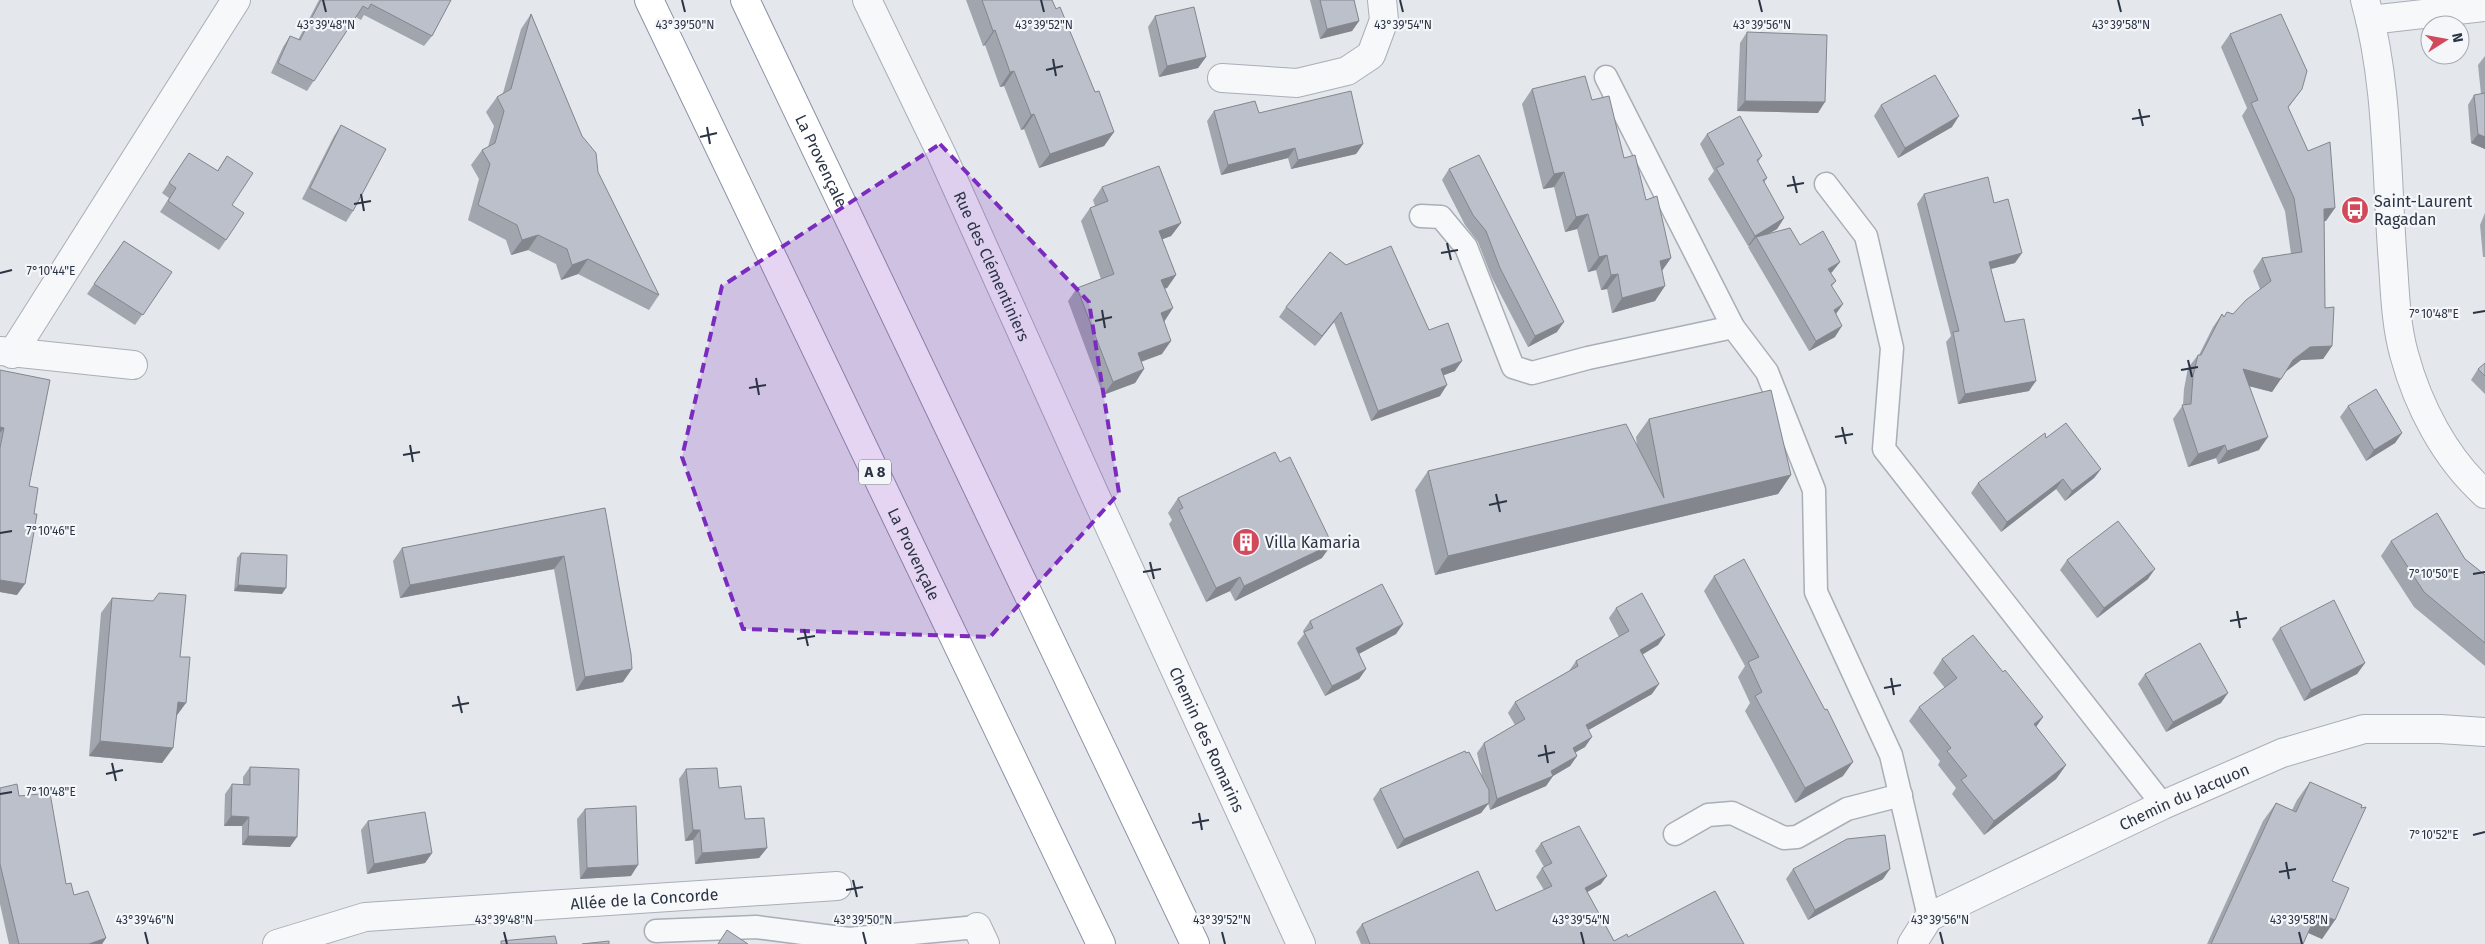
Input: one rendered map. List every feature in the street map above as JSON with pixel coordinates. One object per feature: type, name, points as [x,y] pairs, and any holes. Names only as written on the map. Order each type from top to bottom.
[{"type":"highway","name":"La Provençale","points":[[649,0],[1101,944]]},
{"type":"highway","name":"La Provençale","points":[[745,0],[1195,944]]},
{"type":"street","points":[[133,365],[6,352],[236,0]]},
{"type":"street","name":"Rue des Clémentiniers","points":[[867,0],[942,155],[1112,534]]},
{"type":"street","points":[[1222,78],[1297,83],[1347,71],[1371,55],[1384,20],[1382,0]]},
{"type":"street","points":[[2485,6],[2367,10],[2382,96],[2397,314],[2403,354],[2417,393],[2438,436],[2464,475],[2485,494]]},
{"type":"street","name":"Chemin des Romarins","points":[[1112,534],[1301,944]]},
{"type":"street","name":"Chemin du Jacquon","points":[[1929,917],[2164,805],[2282,754],[2364,729],[2440,729],[2485,732]]},
{"type":"street","name":"Allée de la Concorde","points":[[276,944],[365,917],[837,886]]},
{"type":"street","points":[[1912,944],[1929,917]]},
{"type":"lane","points":[[1606,76],[1733,327],[1767,372],[1814,490],[1816,592],[1891,754],[1929,917]]},
{"type":"lane","points":[[1826,184],[1866,236],[1892,348],[1884,449],[2164,805]]},
{"type":"lane","points":[[1421,216],[1441,216],[1466,247],[1513,367],[1532,374],[1588,358],[1733,327]]},
{"type":"lane","points":[[1675,834],[1708,815],[1732,814],[1784,838],[1797,837],[1847,810],[1900,795]]},
{"type":"lane","points":[[656,931],[756,927],[849,939],[981,936]]},
{"type":"highlighted area","points":[[940,144],[1089,302],[1119,493],[990,637],[743,629],[682,457],[722,286]]},
{"type":"building","points":[[321,0],[451,0],[432,36],[371,4],[368,9],[363,6],[314,81],[278,63],[290,36],[300,40]]},
{"type":"building","points":[[982,0],[1052,0],[1056,9],[1060,7],[1095,92],[1099,91],[1114,132],[1050,154],[1034,114],[1031,115],[1014,71],[1010,72]]},
{"type":"building","points":[[1320,0],[1354,0],[1359,21],[1327,29]]},
{"type":"building","points":[[1194,7],[1206,57],[1167,66],[1155,16]]},
{"type":"building","points":[[531,14],[582,136],[596,153],[598,172],[659,295],[588,259],[572,265],[567,249],[538,235],[522,240],[517,225],[478,205],[490,164],[482,150],[495,143],[504,111],[497,97],[511,89]]},
{"type":"building","points":[[2281,14],[2307,71],[2302,89],[2288,107],[2308,151],[2330,142],[2335,208],[2324,209],[2325,308],[2334,307],[2332,346],[2310,347],[2293,360],[2281,379],[2243,369],[2268,437],[2227,451],[2225,445],[2198,454],[2182,405],[2191,404],[2193,376],[2198,355],[2201,355],[2222,314],[2224,317],[2227,312],[2233,314],[2246,300],[2271,281],[2262,258],[2302,252],[2294,198],[2251,103],[2258,100],[2230,34]]},
{"type":"building","points":[[1747,32],[1827,35],[1825,102],[1745,101]]},
{"type":"building","points":[[1935,75],[1959,116],[1905,148],[1881,105]]},
{"type":"building","points":[[1585,76],[1592,100],[1609,96],[1624,158],[1635,155],[1646,200],[1657,196],[1671,258],[1660,261],[1665,286],[1622,298],[1618,274],[1611,275],[1607,255],[1599,257],[1588,214],[1576,217],[1564,172],[1554,174],[1532,89]]},
{"type":"building","points":[[1351,91],[1363,144],[1298,160],[1295,148],[1228,165],[1214,111],[1255,101],[1259,113]]},
{"type":"building","points":[[2485,93],[2485,137],[2478,134],[2474,95]]},
{"type":"building","points":[[1740,116],[1762,156],[1757,160],[1767,178],[1763,180],[1784,218],[1755,236],[1716,168],[1724,164],[1707,134]]},
{"type":"building","points":[[341,125],[386,149],[353,211],[310,188]]},
{"type":"building","points":[[189,153],[218,171],[227,156],[253,173],[232,205],[244,213],[226,240],[168,201],[176,188],[169,183]]},
{"type":"building","points":[[1479,155],[1564,322],[1535,336],[1500,268],[1486,231],[1473,215],[1449,169]]},
{"type":"building","points":[[1159,166],[1181,223],[1159,231],[1176,275],[1161,280],[1173,308],[1161,313],[1171,341],[1138,353],[1144,369],[1113,382],[1077,288],[1114,274],[1090,208],[1108,201],[1102,187]]},
{"type":"building","points":[[1988,177],[1994,203],[2008,199],[2022,253],[1989,262],[2005,322],[2024,319],[2036,381],[1965,394],[1953,332],[1959,331],[1924,194]]},
{"type":"building","points":[[1790,228],[1800,245],[1823,231],[1840,262],[1828,269],[1836,281],[1831,285],[1843,304],[1834,310],[1842,326],[1816,341],[1756,237]]},
{"type":"building","points":[[124,241],[172,272],[143,315],[94,284]]},
{"type":"building","points":[[1391,246],[1429,330],[1448,323],[1462,361],[1441,369],[1447,385],[1378,411],[1341,312],[1322,336],[1286,307],[1330,252],[1346,265]]},
{"type":"building","points":[[2485,363],[2485,376],[2478,369]]},
{"type":"building","points":[[0,370],[50,380],[29,486],[38,488],[34,514],[37,514],[25,584],[0,580],[0,448],[4,428],[0,427]]},
{"type":"building","points":[[2376,389],[2402,433],[2374,450],[2348,406]]},
{"type":"building","points":[[1771,390],[1791,475],[1448,556],[1428,471],[1626,424],[1664,498],[1649,419]]},
{"type":"building","points":[[2066,423],[2101,469],[2072,491],[2063,479],[2007,522],[1978,483],[2045,433],[2046,438]]},
{"type":"building","name":"Villa Kamaria","points":[[1275,452],[1280,462],[1290,457],[1332,544],[1244,586],[1240,577],[1216,588],[1179,510],[1183,508],[1178,498]]},
{"type":"building","points":[[605,508],[632,669],[585,677],[564,556],[410,585],[402,548]]},
{"type":"building","points":[[2437,513],[2465,559],[2485,575],[2485,643],[2424,592],[2391,541]]},
{"type":"building","points":[[2118,521],[2155,569],[2104,608],[2067,560]]},
{"type":"building","points":[[241,553],[287,555],[286,588],[238,585]]},
{"type":"building","points":[[1744,559],[1825,710],[1827,709],[1853,762],[1805,788],[1755,696],[1762,692],[1748,662],[1759,657],[1714,576]]},
{"type":"building","points":[[1382,584],[1403,624],[1356,648],[1366,669],[1332,686],[1304,632],[1313,628],[1310,621]]},
{"type":"building","points":[[159,593],[186,595],[180,657],[190,657],[186,703],[178,702],[173,748],[100,741],[112,598],[153,601]]},
{"type":"building","points":[[1642,593],[1665,635],[1640,650],[1659,684],[1586,725],[1592,737],[1573,748],[1577,756],[1551,771],[1553,776],[1497,799],[1484,743],[1525,719],[1515,702],[1578,666],[1576,661],[1629,631],[1616,608]]},
{"type":"building","points":[[2334,600],[2365,663],[2311,690],[2280,628]]},
{"type":"building","points":[[1973,635],[2003,672],[2005,670],[2043,717],[2034,724],[2066,765],[1994,821],[1961,780],[1967,776],[1947,751],[1951,748],[1919,707],[1957,678],[1942,659]]},
{"type":"building","points":[[2200,643],[2228,693],[2173,722],[2145,674]]},
{"type":"building","points":[[1465,751],[1466,753],[1469,752],[1489,790],[1489,803],[1404,839],[1380,789]]},
{"type":"building","points":[[250,767],[299,769],[297,837],[248,836],[249,817],[231,816],[232,784],[250,785]]},
{"type":"building","points":[[717,768],[719,788],[741,786],[745,819],[764,818],[767,848],[702,853],[700,830],[693,830],[686,769]]},
{"type":"building","points":[[2310,782],[2362,805],[2361,808],[2366,807],[2332,881],[2349,888],[2335,920],[2317,913],[2303,944],[2211,944],[2276,803],[2296,812]]},
{"type":"building","points":[[17,784],[19,796],[50,793],[66,884],[71,883],[74,895],[88,891],[106,938],[89,944],[19,944],[0,864],[0,788]]},
{"type":"building","points":[[636,806],[638,865],[587,868],[585,809]]},
{"type":"building","points":[[425,812],[432,853],[374,864],[368,821]]},
{"type":"building","points":[[1579,826],[1607,876],[1585,888],[1614,941],[1627,934],[1628,937],[1715,891],[1744,944],[1370,944],[1362,924],[1478,871],[1496,911],[1552,886],[1542,868],[1552,863],[1541,843]]},
{"type":"building","points":[[1885,835],[1890,869],[1815,910],[1793,869],[1847,839]]},
{"type":"building","points":[[727,930],[748,944],[718,944]]},
{"type":"building","points":[[555,936],[557,944],[501,944],[501,941]]},
{"type":"building","points":[[609,941],[609,944],[582,944]]},
{"type":"place","name":"Saint-Laurent Ragadan","points":[[2355,210]]},
{"type":"place","name":"Villa Kamaria","points":[[1246,542]]}]
